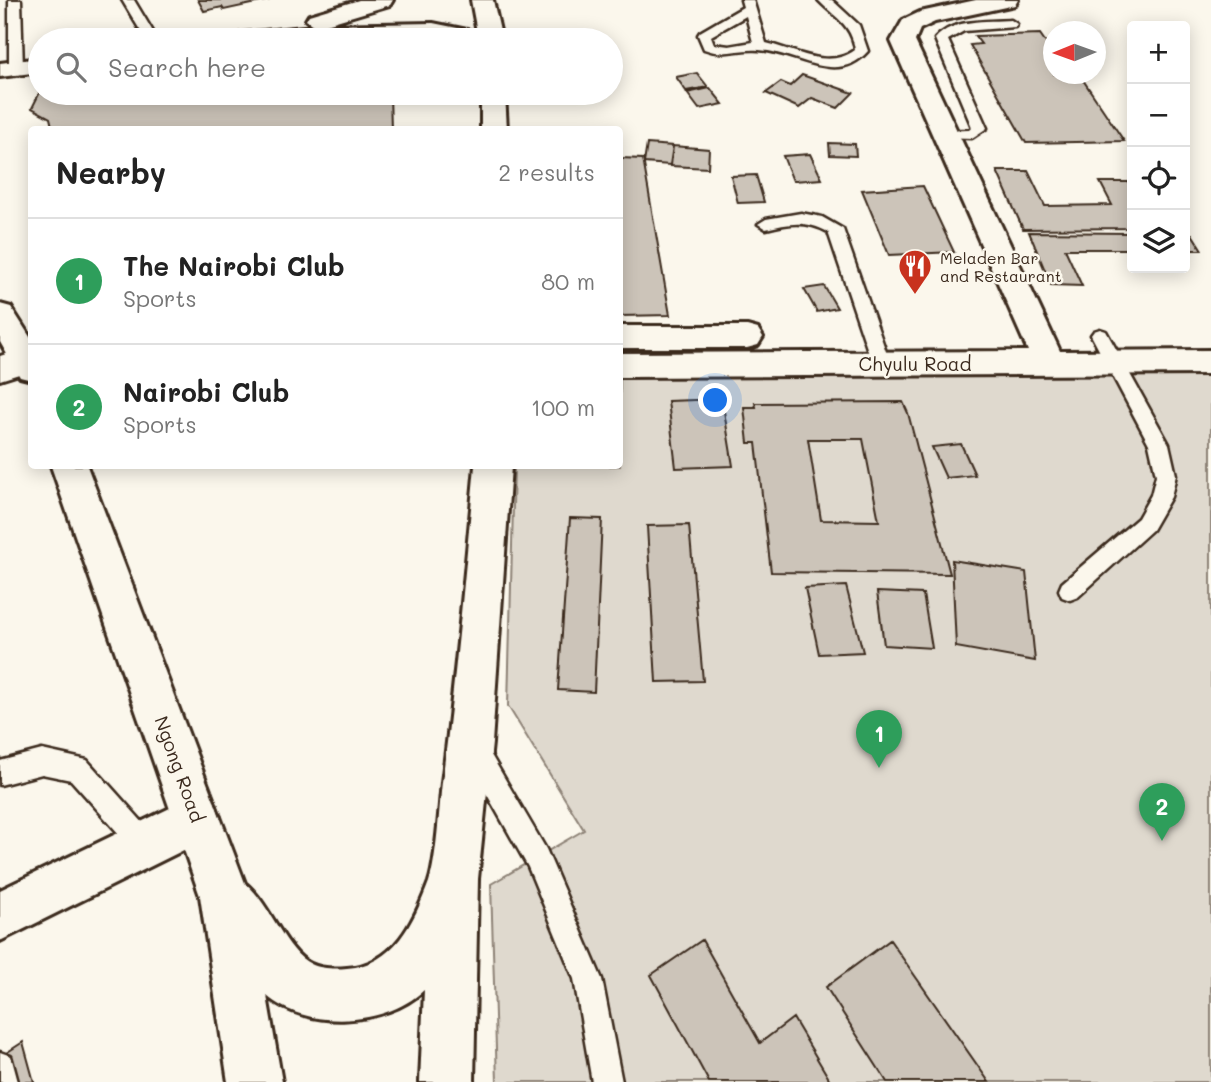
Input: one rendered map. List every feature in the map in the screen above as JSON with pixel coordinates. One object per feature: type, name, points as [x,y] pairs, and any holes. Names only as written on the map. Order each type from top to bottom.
[{"type":"main road","points":[[287,28],[382,0]]},
{"type":"main road","points":[[481,0],[487,28]]},
{"type":"main road","points":[[1007,0],[928,17],[911,25],[905,32],[903,41],[1044,349]]},
{"type":"main road","points":[[8,69],[28,66]]},
{"type":"main road","points":[[493,105],[494,126]]},
{"type":"main road","points":[[0,315],[20,365]]},
{"type":"main road","name":"Chyulu Road","points":[[623,365],[878,350],[1107,348],[1211,336]]},
{"type":"main road","name":"Chyulu Road","points":[[623,337],[878,350]]},
{"type":"main road","name":"Chyulu Road","points":[[1107,348],[1211,362]]},
{"type":"main road","name":"Ngong Road","points":[[70,469],[225,896],[255,1082]]},
{"type":"main road","points":[[447,1082],[454,879],[470,743],[493,469]]},
{"type":"main road","points":[[0,916],[197,818]]},
{"type":"main road","points":[[225,896],[253,931],[278,972],[308,989],[330,994],[354,995],[377,989],[402,975],[427,942],[454,879]]},
{"type":"lane","points":[[8,69],[15,0]]},
{"type":"lane","points":[[128,0],[145,28]]},
{"type":"lane","points":[[761,46],[748,5],[704,35],[704,40],[714,49],[761,46],[830,65],[845,64],[853,60],[862,51],[862,38],[839,10],[824,0]]},
{"type":"lane","points":[[945,134],[972,134],[980,128],[941,39],[950,31],[963,28],[1011,24]]},
{"type":"lane","points":[[766,225],[796,217],[818,219],[835,229],[878,350]]},
{"type":"lane","points":[[1070,590],[1145,524],[1161,497],[1166,475],[1159,444],[1107,348]]},
{"type":"lane","points":[[470,743],[537,858],[588,979],[607,1082]]},
{"type":"lane","points":[[0,773],[42,762],[78,769],[145,844]]},
{"type":"lane","points":[[0,1067],[3,1082]]},
{"type":"shaded area","points":[[623,368],[1211,374],[1211,1082],[497,1082],[491,884],[584,830],[508,706],[514,469],[623,469]]},
{"type":"building","points":[[198,0],[270,0],[224,10],[222,7],[204,11]]},
{"type":"building","points":[[1040,34],[1043,38],[1043,84],[1086,84],[1124,141],[1026,143],[970,45],[981,44],[975,36]]},
{"type":"building","points":[[697,73],[708,87],[686,91],[676,77]]},
{"type":"building","points":[[802,75],[853,93],[838,108],[812,98],[799,108],[766,93],[781,82],[790,86]]},
{"type":"building","points":[[710,88],[723,104],[699,109],[687,93]]},
{"type":"building","points":[[34,105],[390,105],[391,126],[52,126],[50,118],[32,108]]},
{"type":"building","points":[[829,143],[855,144],[856,156],[830,155]]},
{"type":"building","points":[[647,144],[673,146],[670,165],[644,163]]},
{"type":"building","points":[[673,146],[709,149],[708,168],[671,166]]},
{"type":"building","points":[[810,154],[822,179],[793,181],[783,156]]},
{"type":"building","points":[[623,158],[643,159],[670,315],[623,316]]},
{"type":"building","points":[[997,171],[1028,171],[1045,206],[1112,205],[1100,182],[1127,182],[1127,228],[1023,229]]},
{"type":"building","points":[[756,175],[764,202],[738,203],[731,176]]},
{"type":"building","points":[[923,186],[954,252],[889,255],[862,190]]},
{"type":"building","points":[[1029,232],[1127,233],[1127,249],[1065,249],[1082,286],[1051,285]]},
{"type":"building","points":[[1190,234],[1192,234],[1202,250],[1190,250]]},
{"type":"building","points":[[824,286],[837,308],[817,312],[804,289]]},
{"type":"building","points":[[722,399],[733,466],[676,468],[668,401]]},
{"type":"building","points":[[903,402],[950,574],[771,572],[756,443],[748,443],[744,407],[756,407],[755,403]],"holes":[[[808,439],[863,439],[879,521],[821,520]]]},
{"type":"building","points":[[961,444],[975,475],[946,478],[932,447]]},
{"type":"building","points":[[570,518],[602,519],[594,692],[558,690]]},
{"type":"building","points":[[689,525],[703,681],[656,682],[647,526]]},
{"type":"building","points":[[952,560],[1026,572],[1035,661],[956,647]]},
{"type":"building","points":[[846,586],[863,652],[819,654],[805,588]]},
{"type":"building","points":[[877,592],[923,594],[932,648],[884,645]]},
{"type":"building","points":[[702,940],[760,1043],[793,1018],[831,1082],[709,1082],[651,975]]},
{"type":"building","points":[[890,940],[989,1082],[887,1082],[826,987]]},
{"type":"building","points":[[23,1042],[34,1082],[0,1082],[0,1057]]},
{"type":"place","name":"Meladen Bar and Restaurant","points":[[915,296]]},
{"type":"place","name":"The Nairobi Club","points":[[879,768]]},
{"type":"place","name":"Nairobi Club","points":[[1162,841]]}]
